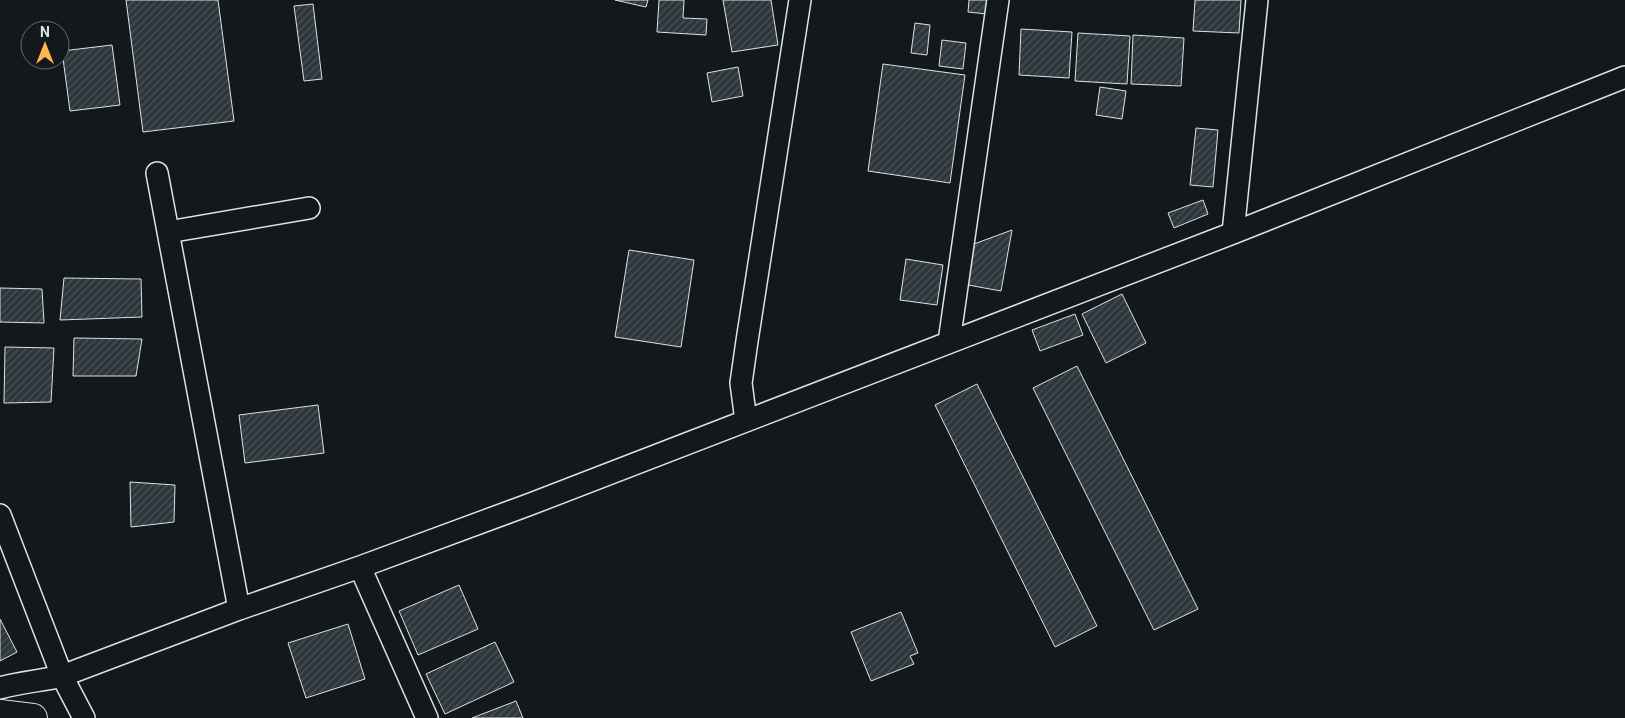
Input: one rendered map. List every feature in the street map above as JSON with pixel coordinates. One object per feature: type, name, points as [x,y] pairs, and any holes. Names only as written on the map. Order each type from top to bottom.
[{"type":"street","points":[[746,421],[741,383],[800,0]]},
{"type":"street","points":[[950,342],[998,0]]},
{"type":"street","points":[[1233,233],[1257,0]]},
{"type":"street","points":[[0,688],[62,676],[239,609],[528,505],[1233,233],[1625,77]]},
{"type":"street","points":[[157,173],[239,609]]},
{"type":"street","points":[[168,232],[309,208]]},
{"type":"street","points":[[0,515],[62,676],[84,718]]},
{"type":"street","points":[[360,566],[427,718]]},
{"type":"street","points":[[0,714],[33,718]]},
{"type":"building","points":[[126,0],[218,0],[234,121],[143,132]]},
{"type":"building","points":[[615,0],[648,0],[646,7]]},
{"type":"building","points":[[659,0],[684,0],[683,18],[707,19],[706,35],[657,32]]},
{"type":"building","points":[[723,0],[771,0],[778,45],[732,52]]},
{"type":"building","points":[[969,0],[988,0],[987,14],[968,12]]},
{"type":"building","points":[[1195,0],[1241,0],[1239,33],[1193,31]]},
{"type":"building","points":[[313,4],[322,79],[304,81],[294,6]]},
{"type":"building","points":[[915,23],[930,25],[927,55],[911,53]]},
{"type":"building","points":[[1021,29],[1072,32],[1069,78],[1019,75]]},
{"type":"building","points":[[1078,33],[1130,36],[1127,84],[1075,81]]},
{"type":"building","points":[[1133,35],[1184,38],[1181,86],[1131,84]]},
{"type":"building","points":[[942,40],[966,43],[963,69],[939,66]]},
{"type":"building","points":[[112,45],[120,105],[70,111],[65,70],[70,70],[70,50]]},
{"type":"building","points":[[883,64],[965,75],[950,183],[868,171]]},
{"type":"building","points":[[738,67],[743,96],[712,102],[707,73]]},
{"type":"building","points":[[1100,87],[1126,91],[1122,119],[1096,115]]},
{"type":"building","points":[[1196,128],[1218,130],[1213,187],[1190,185]]},
{"type":"building","points":[[1203,200],[1208,214],[1174,228],[1168,213]]},
{"type":"building","points":[[1012,230],[1001,291],[968,285],[974,244]]},
{"type":"building","points":[[629,250],[694,260],[681,347],[615,337]]},
{"type":"building","points":[[906,259],[943,265],[937,305],[900,300]]},
{"type":"building","points":[[64,278],[141,279],[142,317],[60,320]]},
{"type":"building","points":[[0,288],[42,289],[44,323],[0,322]]},
{"type":"building","points":[[1122,294],[1146,343],[1106,363],[1082,314]]},
{"type":"building","points":[[1075,314],[1083,335],[1040,351],[1032,330]]},
{"type":"building","points":[[74,338],[142,339],[136,376],[73,376]]},
{"type":"building","points":[[5,347],[54,348],[51,402],[4,403]]},
{"type":"building","points":[[1077,366],[1198,609],[1154,630],[1033,388]]},
{"type":"building","points":[[977,384],[1097,626],[1055,647],[935,405]]},
{"type":"building","points":[[318,405],[324,453],[245,463],[239,415]]},
{"type":"building","points":[[130,482],[175,485],[174,522],[131,527]]},
{"type":"building","points":[[459,585],[478,629],[418,655],[399,611]]},
{"type":"building","points":[[901,612],[918,653],[910,656],[914,664],[871,681],[851,632]]},
{"type":"building","points":[[0,619],[17,652],[0,661]]},
{"type":"building","points":[[348,624],[365,679],[306,698],[288,643]]},
{"type":"building","points":[[495,642],[514,682],[445,714],[426,674]]},
{"type":"building","points":[[516,701],[523,718],[472,718]]}]
